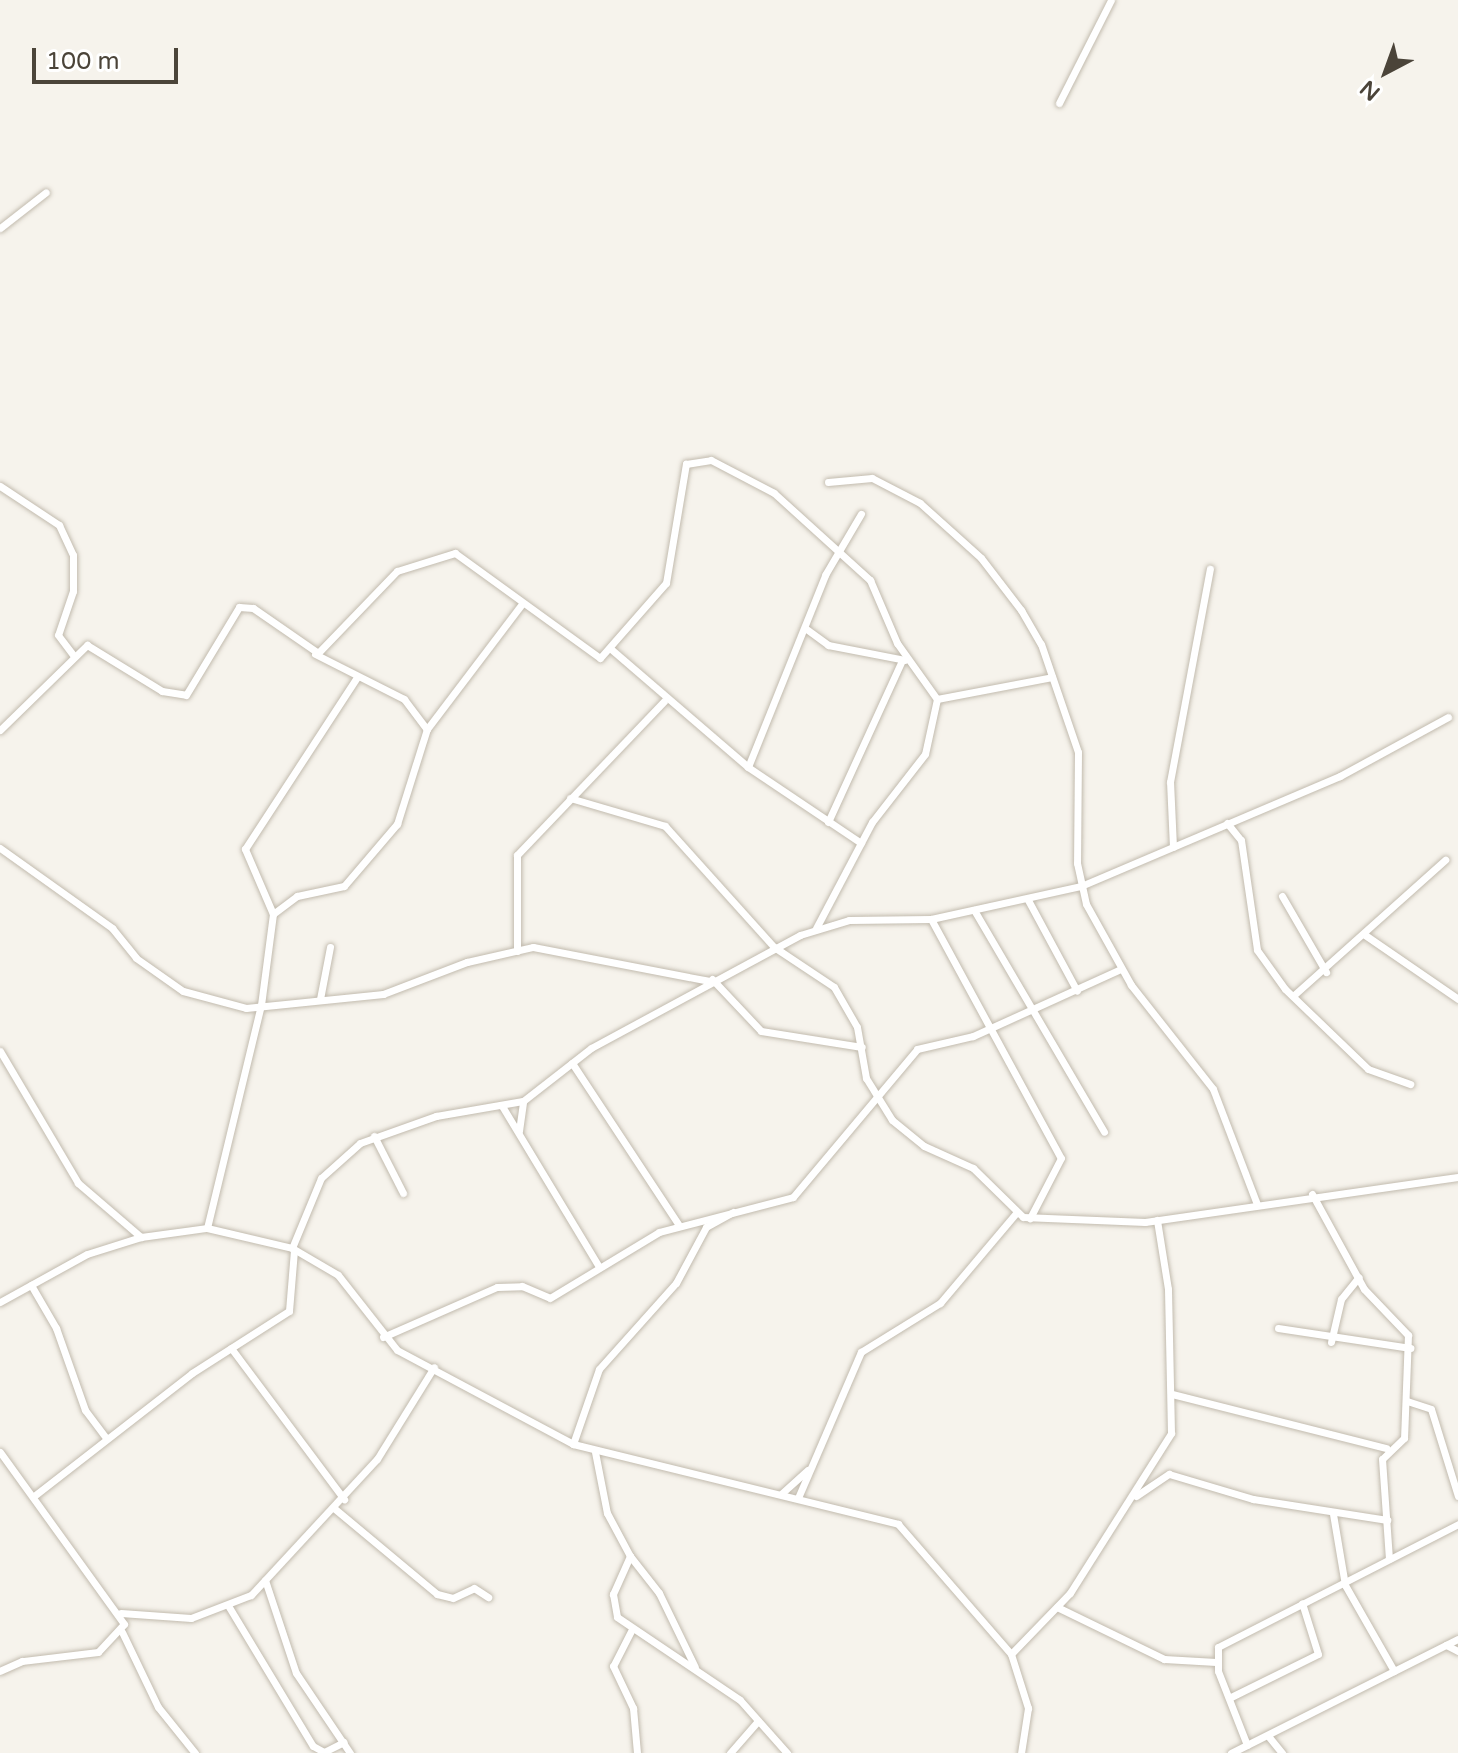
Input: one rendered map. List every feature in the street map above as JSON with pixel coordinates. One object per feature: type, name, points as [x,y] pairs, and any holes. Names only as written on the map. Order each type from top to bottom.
[{"type":"street","points":[[1059,103],[1111,0]]},
{"type":"street","points":[[0,228],[46,192]]},
{"type":"street","points":[[315,654],[397,571],[455,553],[594,657],[612,650],[666,583],[692,458],[752,478],[835,555],[874,584],[907,660],[937,699],[925,754],[861,843],[816,928]]},
{"type":"street","points":[[828,482],[872,478],[936,514],[1009,590],[1052,677],[1081,771],[1081,886],[1121,969],[1213,1089],[1257,1204]]},
{"type":"street","points":[[0,486],[4,496],[56,522],[73,555],[73,591],[58,635],[73,655]]},
{"type":"street","points":[[748,767],[835,555],[861,514]]},
{"type":"street","points":[[1173,847],[1170,782],[1210,569]]},
{"type":"street","points":[[273,914],[297,896],[344,886],[397,824],[427,729],[521,605]]},
{"type":"street","points":[[0,730],[73,655],[95,645],[150,685],[186,695],[236,610],[247,606],[315,654],[404,699],[427,729]]},
{"type":"street","points":[[805,628],[828,645],[907,660]]},
{"type":"street","points":[[612,650],[664,701],[748,767],[861,843]]},
{"type":"street","points":[[828,822],[907,660]]},
{"type":"street","points":[[207,1228],[261,1005],[273,914],[245,849],[357,677]]},
{"type":"street","points":[[937,699],[1052,677]]},
{"type":"street","points":[[517,951],[517,855],[664,701]]},
{"type":"street","points":[[34,1496],[231,1348],[289,1311],[293,1249],[321,1178],[374,1136],[523,1101],[572,1063],[711,980],[816,928],[849,920],[931,919],[1081,886],[1340,776],[1448,717]]},
{"type":"street","points":[[570,798],[660,821],[774,947],[824,975],[862,1047],[879,1101],[912,1138],[984,1176],[1016,1213],[1030,1218],[1157,1220],[1312,1194],[1458,1177]]},
{"type":"street","points":[[1227,823],[1243,850],[1251,940],[1294,995],[1368,1069],[1410,1084]]},
{"type":"street","points":[[0,848],[112,928],[136,958],[183,991],[246,1008],[392,992],[517,951],[552,948],[711,980],[761,1031],[862,1047]]},
{"type":"street","points":[[1294,995],[1326,972],[1365,935],[1388,903],[1445,860]]},
{"type":"street","points":[[1282,896],[1326,972]]},
{"type":"street","points":[[1028,900],[1077,991]]},
{"type":"street","points":[[974,910],[1104,1132]]},
{"type":"street","points":[[931,919],[988,1029],[1061,1158],[1030,1218]]},
{"type":"street","points":[[1365,935],[1458,999]]},
{"type":"street","points":[[320,999],[330,947]]},
{"type":"street","points":[[383,1337],[497,1287],[522,1286],[550,1298],[598,1265],[678,1224],[793,1197],[879,1101],[917,1049],[988,1029],[1030,1006],[1077,991],[1121,969]]},
{"type":"street","points":[[0,1051],[78,1183],[141,1237]]},
{"type":"street","points":[[572,1063],[678,1224]]},
{"type":"street","points":[[519,1132],[523,1101]]},
{"type":"street","points":[[502,1106],[598,1265]]},
{"type":"street","points":[[374,1136],[403,1193]]},
{"type":"street","points":[[1172,1394],[1386,1448],[1404,1438],[1410,1348],[1405,1330],[1359,1277],[1312,1194]]},
{"type":"street","points":[[573,1444],[599,1369],[681,1276],[706,1227],[739,1209]]},
{"type":"street","points":[[798,1498],[861,1352],[940,1303],[1016,1213]]},
{"type":"street","points":[[1011,1654],[1057,1607],[1134,1497],[1171,1433],[1172,1394],[1157,1220]]},
{"type":"street","points":[[0,1302],[31,1285],[141,1237],[207,1228],[293,1249],[338,1275],[383,1337],[573,1444],[595,1452],[898,1524],[1011,1654],[1028,1708],[1021,1753]]},
{"type":"street","points":[[1331,1342],[1341,1299],[1359,1277]]},
{"type":"street","points":[[31,1285],[56,1328],[85,1410],[107,1439]]},
{"type":"street","points":[[1278,1328],[1331,1342],[1410,1348]]},
{"type":"street","points":[[231,1348],[344,1499]]},
{"type":"street","points":[[121,1613],[191,1618],[229,1607],[265,1580],[344,1499],[397,1431],[434,1367]]},
{"type":"street","points":[[1407,1401],[1431,1409],[1458,1496]]},
{"type":"street","points":[[1386,1448],[1389,1559]]},
{"type":"street","points":[[0,1452],[121,1613],[122,1632],[158,1707],[195,1753]]},
{"type":"street","points":[[595,1452],[607,1513],[630,1556],[659,1593],[696,1669]]},
{"type":"street","points":[[781,1494],[810,1469]]},
{"type":"street","points":[[1134,1497],[1169,1474],[1333,1514],[1387,1520]]},
{"type":"street","points":[[335,1509],[437,1594],[453,1598],[474,1588],[488,1597]]},
{"type":"street","points":[[1333,1514],[1345,1585],[1394,1671]]},
{"type":"street","points":[[1247,1745],[1216,1662],[1222,1643],[1345,1585],[1458,1524]]},
{"type":"street","points":[[630,1556],[613,1594],[617,1617],[631,1631],[696,1669],[757,1722],[787,1753]]},
{"type":"street","points":[[265,1580],[296,1673],[350,1753]]},
{"type":"street","points":[[1229,1698],[1318,1654],[1302,1603]]},
{"type":"street","points":[[229,1607],[319,1753],[344,1742]]},
{"type":"street","points":[[1057,1607],[1164,1659],[1216,1662]]},
{"type":"street","points":[[631,1631],[613,1666],[633,1708],[637,1753]]},
{"type":"street","points":[[0,1671],[22,1661],[98,1652],[122,1632]]},
{"type":"street","points":[[1231,1753],[1269,1737],[1458,1639]]},
{"type":"street","points":[[1446,1645],[1458,1651]]},
{"type":"street","points":[[730,1753],[757,1722]]},
{"type":"street","points":[[1269,1737],[1282,1753]]}]
